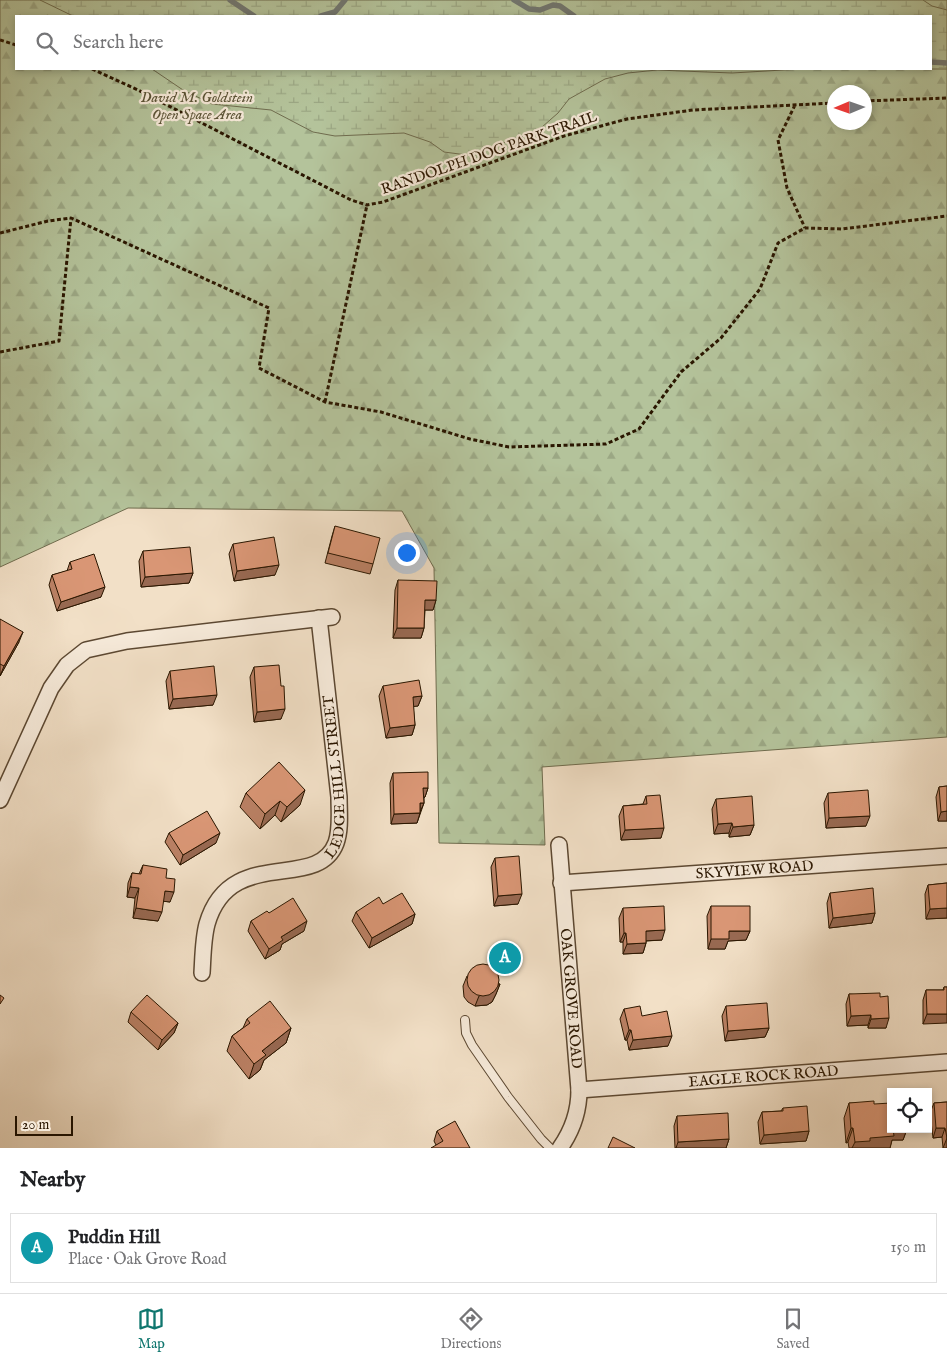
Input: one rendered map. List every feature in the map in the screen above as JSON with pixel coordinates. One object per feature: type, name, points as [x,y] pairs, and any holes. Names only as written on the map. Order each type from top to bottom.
[{"type":"street","name":"LEDGE HILL STREET","points":[[0,800],[51,688],[66,665],[86,650],[127,641],[326,618],[339,797],[338,829],[335,844],[330,853],[314,864],[293,870],[246,878],[229,887],[216,903],[207,924],[202,973]]},
{"type":"street","name":"OAK GROVE ROAD","points":[[559,845],[579,1090],[578,1108],[560,1148]]},
{"type":"street","name":"SKYVIEW ROAD","points":[[561,883],[947,856]]},
{"type":"street","name":"EAGLE ROCK ROAD","points":[[579,1090],[947,1062]]},
{"type":"lane","points":[[464,1020],[466,1033],[472,1045],[508,1096],[550,1148]]},
{"type":"path","points":[[0,40],[15,44]]},
{"type":"path","name":"RANDOLPH DOG PARK TRAIL","points":[[94,70],[146,94],[351,200],[368,206],[605,124],[670,112],[827,103]]},
{"type":"path","points":[[872,101],[947,98]]},
{"type":"path","points":[[795,105],[778,140],[787,188],[804,228]]},
{"type":"path","points":[[325,402],[368,206]]},
{"type":"path","points":[[0,233],[48,221],[71,218],[269,308],[259,368],[325,402],[381,412],[470,439],[509,447],[606,444],[640,430],[681,372],[721,338],[760,288],[778,243],[804,228],[842,229],[947,216]]},
{"type":"path","points":[[0,352],[59,341],[71,218]]},
{"type":"green space","name":"David M. Goldstein Open Space Area","points":[[0,0],[243,0],[275,15],[15,15],[15,70],[932,70],[932,15],[656,0],[947,0],[947,737],[542,767],[545,845],[439,843],[434,568],[402,511],[128,508],[0,567]]},
{"type":"green space","points":[[40,0],[923,0],[932,6],[947,10],[947,69],[932,69],[932,15],[71,15]]},
{"type":"green space","points":[[153,70],[657,70],[628,73],[605,79],[569,99],[558,113],[542,127],[524,136],[467,155],[444,152],[430,142],[404,133],[335,136],[313,132],[271,110],[212,104],[183,90]]},
{"type":"green space","points":[[657,70],[783,70],[732,73]]},
{"type":"building","points":[[335,526],[380,538],[373,564],[328,553]]},
{"type":"building","points":[[274,537],[279,565],[237,571],[233,544]]},
{"type":"building","points":[[190,547],[193,573],[145,577],[143,551]]},
{"type":"building","points":[[94,554],[105,587],[61,602],[52,575],[72,569],[70,562]]},
{"type":"building","points":[[398,580],[437,581],[436,600],[425,600],[424,628],[397,628]]},
{"type":"building","points":[[0,619],[23,632],[4,666],[0,664]]},
{"type":"building","points":[[279,665],[281,686],[284,686],[285,709],[257,712],[254,667]]},
{"type":"building","points":[[214,666],[217,695],[173,699],[170,671]]},
{"type":"building","points":[[419,680],[422,696],[413,697],[415,725],[390,728],[383,686]]},
{"type":"building","points":[[279,762],[305,790],[287,807],[280,801],[265,814],[246,793]]},
{"type":"building","points":[[428,772],[428,788],[423,788],[424,803],[420,803],[420,813],[394,814],[393,773]]},
{"type":"building","points":[[947,786],[947,811],[941,812],[939,787]]},
{"type":"building","points":[[868,790],[870,816],[829,818],[828,793]]},
{"type":"building","points":[[660,795],[664,828],[625,830],[623,806],[647,804],[646,796]]},
{"type":"building","points":[[752,796],[754,825],[733,827],[732,823],[718,824],[716,799]]},
{"type":"building","points":[[207,811],[220,833],[183,855],[169,833]]},
{"type":"building","points":[[519,856],[522,894],[498,896],[495,858]]},
{"type":"building","points":[[143,865],[167,869],[166,878],[175,879],[174,892],[165,891],[162,912],[136,908],[139,888],[130,887],[132,873],[141,874]]},
{"type":"building","points":[[947,883],[947,908],[930,909],[928,885]]},
{"type":"building","points":[[873,888],[875,913],[833,918],[830,893]]},
{"type":"building","points":[[402,893],[415,914],[372,938],[356,912],[379,897],[383,904]]},
{"type":"building","points":[[293,898],[307,921],[281,937],[283,940],[269,949],[251,921],[267,911],[269,913]]},
{"type":"building","points":[[664,906],[665,930],[646,931],[646,943],[627,944],[626,933],[624,933],[623,908]]},
{"type":"building","points":[[711,906],[750,906],[750,931],[729,931],[729,939],[711,939]]},
{"type":"building","points":[[483,964],[495,968],[499,980],[495,992],[483,996],[471,992],[467,980],[471,968]]},
{"type":"building","points":[[944,987],[947,987],[947,1014],[927,1014],[926,990],[944,990]]},
{"type":"building","points":[[880,993],[880,997],[888,996],[889,1018],[871,1019],[871,1015],[851,1016],[849,994]]},
{"type":"building","points":[[0,995],[4,998],[0,1004]]},
{"type":"building","points":[[147,995],[178,1023],[162,1040],[131,1012]]},
{"type":"building","points":[[270,1001],[291,1028],[262,1051],[266,1055],[254,1064],[232,1036],[250,1023],[247,1019]]},
{"type":"building","points":[[767,1003],[769,1028],[728,1031],[726,1006]]},
{"type":"building","points":[[640,1006],[642,1016],[667,1011],[672,1036],[633,1040],[624,1009]]},
{"type":"building","points":[[874,1101],[874,1104],[887,1103],[887,1133],[894,1133],[894,1136],[870,1138],[870,1141],[855,1142],[853,1128],[851,1128],[849,1103]]},
{"type":"building","points":[[947,1102],[947,1138],[945,1128],[936,1128],[934,1103]]},
{"type":"building","points":[[807,1106],[809,1131],[764,1135],[762,1112],[783,1111],[783,1108]]},
{"type":"building","points":[[728,1113],[729,1139],[678,1142],[677,1116]]},
{"type":"building","points":[[455,1121],[470,1148],[431,1148],[443,1141],[437,1131]]},
{"type":"building","points":[[613,1137],[635,1148],[608,1148]]},
{"type":"waterway","points":[[230,0],[252,15]]},
{"type":"waterway","points":[[324,15],[335,12],[345,0]]},
{"type":"waterway","points":[[514,0],[529,9],[540,10],[553,5],[560,6],[573,15]]},
{"type":"waterway","points":[[932,62],[947,63]]},
{"type":"place","name":"Puddin Hill","points":[[505,958]]}]
